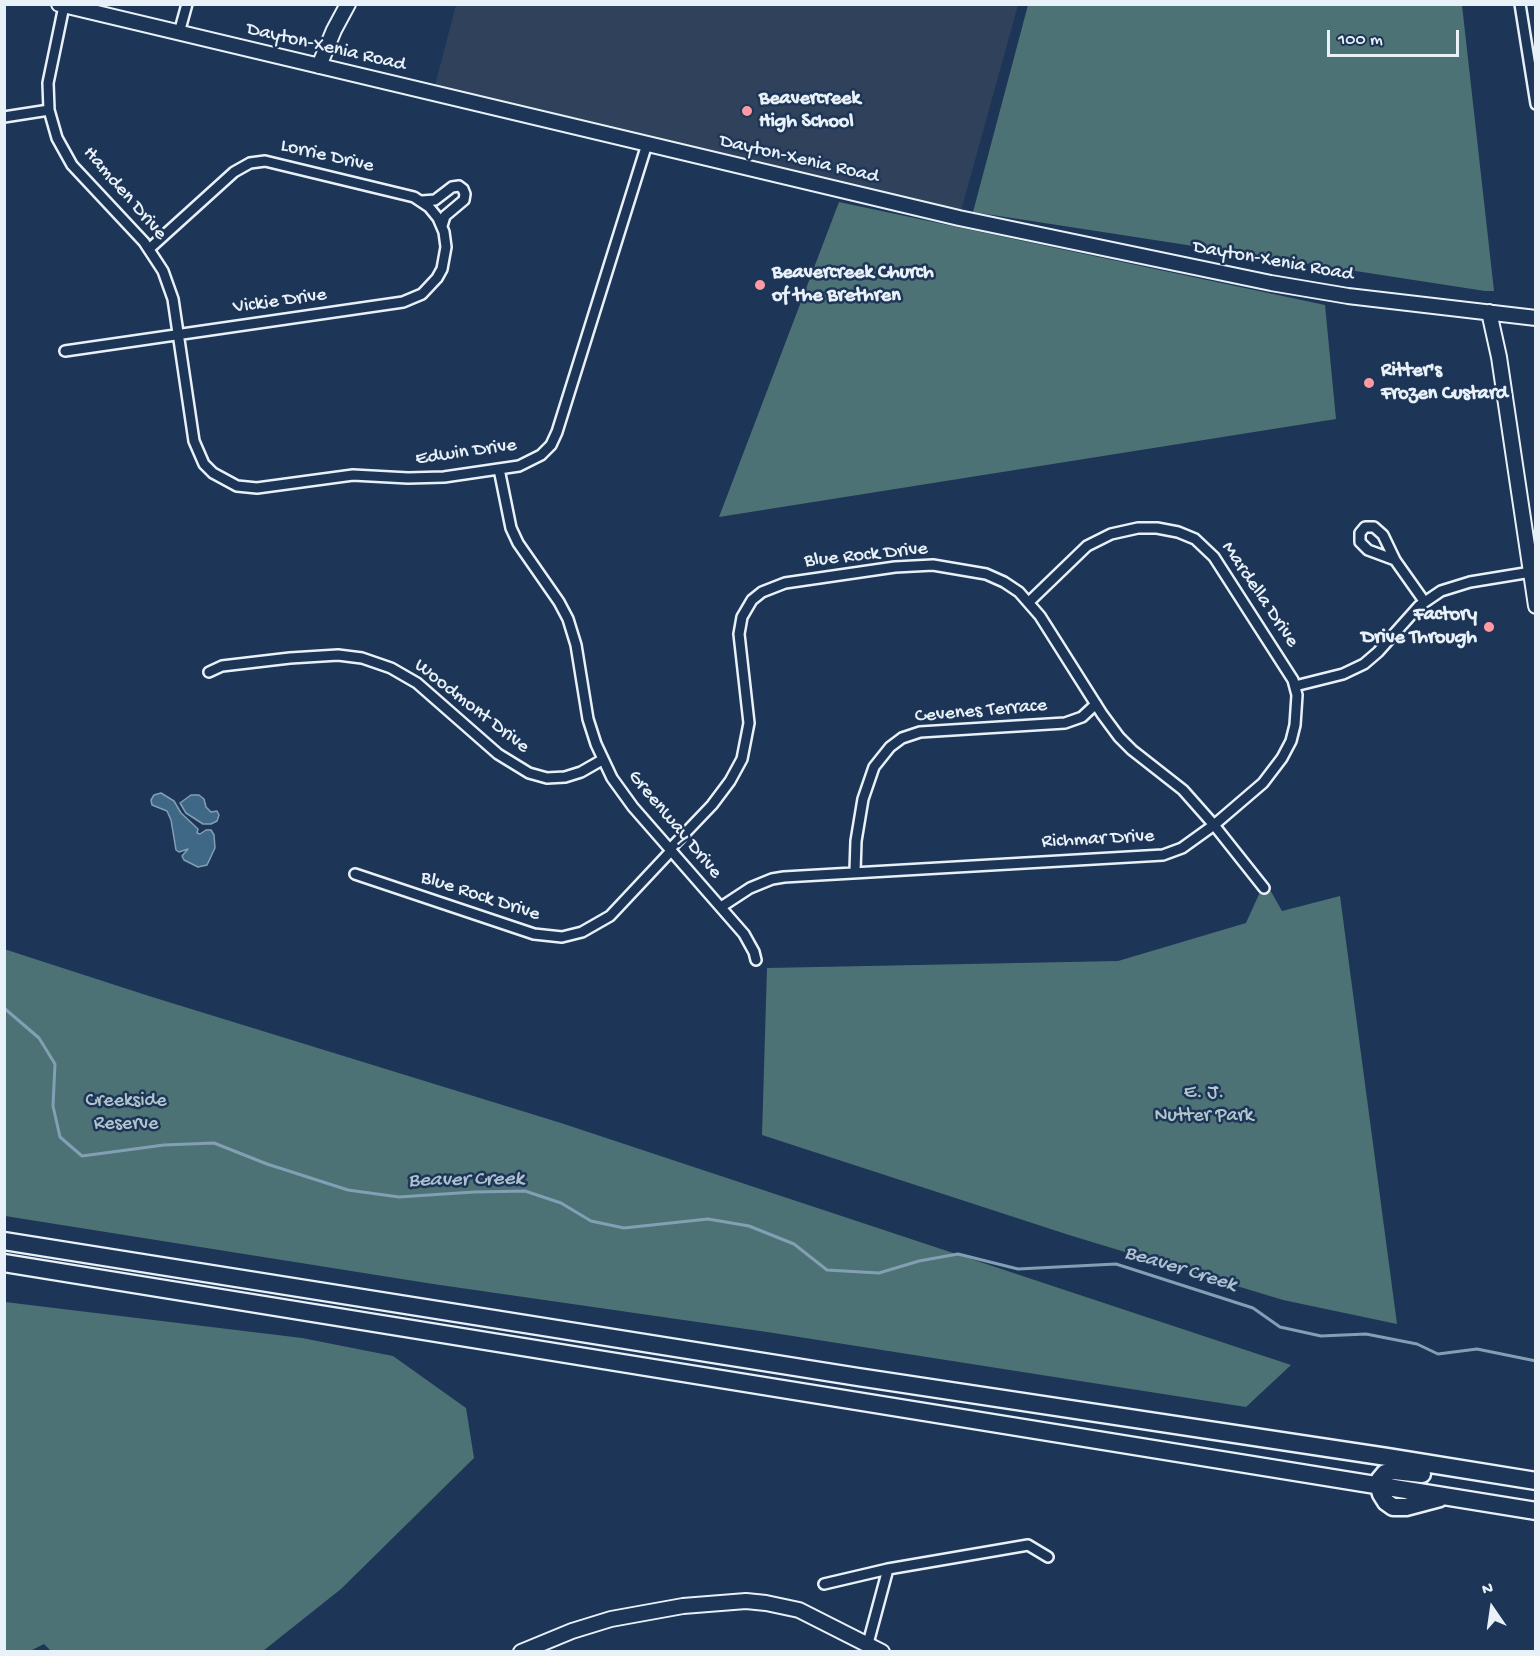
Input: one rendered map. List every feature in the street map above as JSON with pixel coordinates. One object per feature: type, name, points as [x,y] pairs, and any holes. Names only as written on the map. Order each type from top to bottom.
[{"type":"highway","points":[[4,1241],[869,1379],[1536,1481]]},
{"type":"highway","points":[[4,1263],[1536,1511]]},
{"type":"highway","points":[[1378,1484],[1385,1473],[1404,1471],[1536,1491]]},
{"type":"highway","points":[[1378,1484],[1386,1502],[1394,1507],[1406,1507],[1435,1498],[1456,1498]]},
{"type":"highway","points":[[1397,1488],[1427,1486],[1536,1503]]},
{"type":"highway","points":[[1516,1508],[1531,1519],[1536,1519]]},
{"type":"main road","points":[[319,66],[348,4]]},
{"type":"main road","name":"Dayton-Xenia Road","points":[[62,5],[959,218],[1271,283],[1348,296],[1536,318]]},
{"type":"main road","points":[[1489,312],[1536,606]]},
{"type":"main road","points":[[521,1652],[572,1631],[611,1620],[672,1608],[746,1600],[799,1610],[867,1647],[882,1652]]},
{"type":"street","points":[[178,33],[187,4]]},
{"type":"street","points":[[1520,4],[1536,104]]},
{"type":"street","name":"Hamden Drive","points":[[62,5],[49,81],[49,110],[57,138],[72,165],[149,249],[159,263],[169,285],[178,335]]},
{"type":"street","points":[[4,117],[49,110]]},
{"type":"street","name":"Edwin Drive","points":[[178,335],[194,441],[204,464],[213,473],[230,483],[257,488],[332,476],[426,478],[519,466],[534,460],[546,451],[555,438],[647,144]]},
{"type":"street","name":"Lorrie Drive","points":[[149,249],[234,172],[244,165],[261,161],[275,162],[404,193],[422,201]]},
{"type":"street","points":[[422,201],[435,200],[452,187],[459,186],[463,189],[464,200],[445,216],[442,226]]},
{"type":"street","points":[[422,201],[434,212],[442,226]]},
{"type":"street","name":"Vickie Drive","points":[[65,351],[411,299],[430,287],[442,268],[446,247],[442,226]]},
{"type":"street","name":"Greenway Drive","points":[[499,469],[511,528],[518,543],[559,602],[568,619],[576,645],[588,719],[602,760],[627,800],[750,942],[756,960]]},
{"type":"street","name":"Mardella Drive","points":[[1029,602],[1087,546],[1103,537],[1139,528],[1157,528],[1178,532],[1195,539],[1214,557],[1290,673],[1295,686]]},
{"type":"street","points":[[1395,560],[1424,601]]},
{"type":"street","name":"Blue Rock Drive","points":[[355,874],[534,934],[562,937],[582,932],[610,916],[712,805],[730,781],[742,759],[749,723],[739,643],[740,622],[746,608],[762,592],[796,581],[895,567],[933,565],[986,574],[1014,588],[1029,602],[1096,704],[1126,744],[1183,790],[1264,888]]},
{"type":"street","points":[[1295,686],[1343,674],[1364,664],[1378,652],[1404,620],[1424,601],[1441,591],[1458,585],[1531,572]]},
{"type":"street","name":"Woodmont Drive","points":[[209,672],[222,666],[290,658],[339,655],[362,658],[391,668],[417,683],[498,754],[529,773],[547,778],[565,777],[581,772],[602,760]]},
{"type":"street","name":"Richmar Drive","points":[[721,907],[750,888],[772,879],[855,871],[1156,856],[1182,848],[1214,825],[1263,783],[1282,758],[1295,725],[1297,695],[1295,686]]},
{"type":"street","name":"Cevenes Terrace","points":[[855,871],[856,841],[863,799],[874,767],[890,747],[902,738],[920,732],[1065,723],[1082,717],[1096,704]]},
{"type":"street","points":[[824,1584],[888,1569],[1028,1545],[1048,1557]]},
{"type":"street","points":[[867,1647],[888,1569]]},
{"type":"shaded area","name":"Beavercreek High School","points":[[456,5],[1018,5],[959,218],[433,93]]},
{"type":"shaded area","points":[[161,793],[174,801],[181,813],[198,829],[197,833],[211,830],[214,835],[215,848],[207,865],[198,867],[184,860],[182,856],[188,849],[179,852],[176,850],[171,820],[167,811],[152,805],[151,800],[154,795]]},
{"type":"shaded area","points":[[191,795],[199,795],[211,812],[217,811],[219,815],[217,821],[203,824],[186,813],[180,803]]},
{"type":"green space","points":[[1028,5],[1462,5],[1494,291],[973,212]]},
{"type":"green space","points":[[839,202],[1325,305],[1336,419],[719,517]]},
{"type":"green space","name":"E. J. Nutter Park","points":[[1269,888],[1282,911],[1340,896],[1397,1324],[1283,1300],[1069,1235],[762,1135],[767,968],[1118,961],[1246,923],[1260,892]]},
{"type":"green space","name":"Creekside Reserve","points":[[4,949],[561,1123],[1291,1365],[1246,1407],[767,1332],[433,1284],[5,1216]]},
{"type":"green space","points":[[5,1302],[302,1338],[393,1356],[466,1408],[474,1458],[341,1589],[263,1651],[52,1652],[44,1644],[30,1651],[5,1651]]},
{"type":"waterway","name":"Beaver Creek","points":[[4,1008],[39,1038],[55,1064],[53,1106],[60,1137],[82,1156],[164,1145],[214,1143],[267,1164],[348,1190],[399,1197],[525,1191],[561,1203],[591,1221],[624,1228],[708,1219],[749,1226],[794,1244],[827,1270],[879,1273],[919,1261],[958,1254],[1018,1269],[1116,1264],[1253,1308],[1280,1327],[1321,1336],[1366,1334],[1417,1344],[1438,1354],[1477,1349],[1536,1361]]},
{"type":"place","name":"Beavercreek High School","points":[[747,111]]},
{"type":"place","name":"Beavercreek Church of the Brethren","points":[[760,285]]},
{"type":"place","name":"Ritter's Frozen Custard","points":[[1369,383]]},
{"type":"place","name":"Factory Drive Through","points":[[1489,627]]}]
